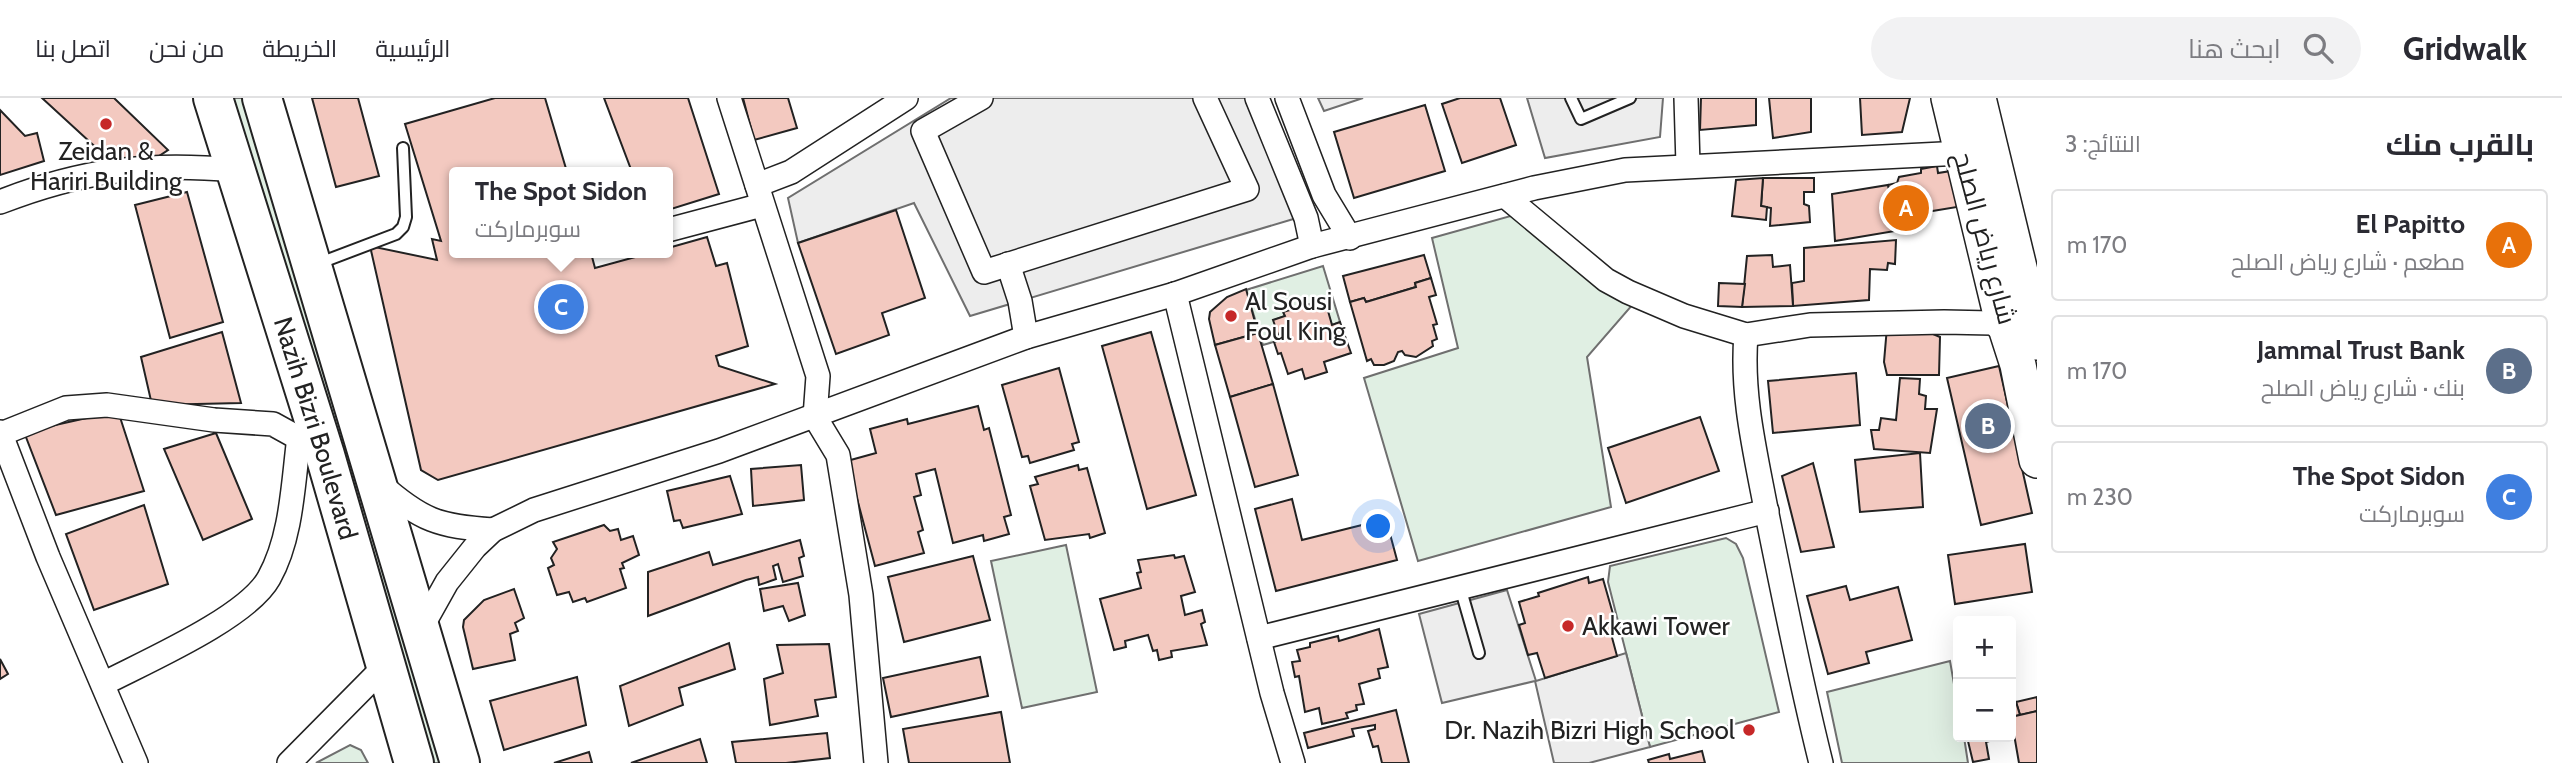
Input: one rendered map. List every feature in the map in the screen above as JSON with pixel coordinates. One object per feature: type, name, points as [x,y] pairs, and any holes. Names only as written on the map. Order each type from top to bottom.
[{"type":"highway","name":"Nazih Bizri Boulevard","points":[[213,98],[312,446],[414,763]]},
{"type":"highway","name":"Nazih Bizri Boulevard","points":[[262,98],[460,763]]},
{"type":"main road","name":"شارع رياض الصلح","points":[[1950,98],[1999,306],[2026,350]]},
{"type":"main road","name":"شارع رياض الصلح","points":[[1978,98],[2026,350],[2035,442]]},
{"type":"street","points":[[729,98],[818,376],[814,417],[838,455],[861,595],[876,763]]},
{"type":"street","points":[[673,228],[759,195],[906,98]]},
{"type":"street","points":[[981,98],[923,131],[984,272],[1247,189],[1205,98]]},
{"type":"street","points":[[1257,98],[1307,218],[1312,246]]},
{"type":"street","points":[[1287,98],[1324,195],[1350,237]]},
{"type":"street","points":[[1686,98],[1688,165]]},
{"type":"street","points":[[419,632],[447,583],[493,530],[534,510],[814,417],[1026,337],[1175,295],[1312,246],[1505,196],[1625,170],[1962,153]]},
{"type":"street","points":[[0,202],[57,181],[90,173],[180,168],[235,170]]},
{"type":"street","points":[[1505,196],[1598,273],[1628,292],[1684,316],[1746,335],[1810,325],[1992,323],[2026,350]]},
{"type":"street","points":[[1008,264],[1020,301],[1026,337]]},
{"type":"street","points":[[1175,295],[1259,638],[1293,763]]},
{"type":"street","points":[[1746,335],[1746,392],[1781,595],[1821,763]]},
{"type":"street","points":[[103,684],[218,623],[253,597],[268,580],[284,540],[312,446],[273,424],[214,421],[107,405],[79,405],[0,433],[35,525],[136,763]]},
{"type":"street","points":[[373,477],[419,516],[457,527],[493,530]]},
{"type":"street","points":[[1259,638],[1767,511]]},
{"type":"street","points":[[289,763],[384,667]]},
{"type":"lane","points":[[1571,98],[1580,119],[1630,98]]},
{"type":"lane","points":[[311,266],[396,234],[403,228],[406,217],[404,148]]},
{"type":"lane","points":[[1460,587],[1479,653]]},
{"type":"green space","points":[[226,98],[250,98],[446,763],[426,763]]},
{"type":"green space","points":[[1514,215],[1634,303],[1587,357],[1611,507],[1418,561],[1364,378],[1458,348],[1432,238]]},
{"type":"green space","points":[[1323,266],[1340,322],[1332,325],[1325,305],[1311,309],[1309,304],[1284,312],[1285,316],[1274,320],[1280,340],[1263,345],[1246,290]]},
{"type":"green space","points":[[1726,538],[1736,544],[1743,558],[1779,712],[1650,747],[1608,582],[1610,566]]},
{"type":"green space","points":[[1066,545],[1097,692],[1022,708],[991,561]]},
{"type":"green space","points":[[1950,661],[1953,678],[1953,742],[1965,742],[1968,763],[1842,763],[1827,692]]},
{"type":"green space","points":[[350,745],[361,750],[368,763],[316,763]]},
{"type":"shaded area","points":[[951,98],[1251,98],[1300,217],[970,316],[914,203],[798,243],[788,198]]},
{"type":"shaded area","points":[[1318,98],[1363,98],[1324,111]]},
{"type":"shaded area","points":[[1527,98],[1663,98],[1660,137],[1545,158]]},
{"type":"shaded area","points":[[1507,590],[1536,681],[1626,653],[1650,747],[1589,763],[1554,763],[1535,681],[1442,703],[1419,614]]},
{"type":"building","name":"Zeidan & Hariri Building","points":[[42,98],[114,98],[168,150],[147,164],[115,165]]},
{"type":"building","points":[[312,98],[358,98],[379,176],[336,187]]},
{"type":"building","points":[[495,98],[545,98],[566,167],[449,167],[449,258],[592,258],[595,268],[632,258],[673,258],[673,247],[707,237],[716,266],[727,263],[748,346],[716,356],[719,366],[775,384],[438,480],[421,470],[370,246],[437,260],[432,239],[441,241],[405,124]]},
{"type":"building","points":[[604,98],[688,98],[719,194],[673,208],[673,167],[630,167]]},
{"type":"building","points":[[743,98],[788,98],[797,128],[754,140]]},
{"type":"building","points":[[1460,98],[1500,98],[1516,145],[1462,163],[1442,104]]},
{"type":"building","points":[[1701,98],[1756,98],[1756,125],[1700,130]]},
{"type":"building","points":[[1769,98],[1811,98],[1811,132],[1773,138]]},
{"type":"building","points":[[1860,98],[1910,98],[1902,132],[1862,135]]},
{"type":"building","points":[[1425,105],[1445,171],[1354,198],[1334,132]]},
{"type":"building","points":[[0,110],[25,136],[37,133],[44,161],[0,175]]},
{"type":"building","points":[[1937,166],[1938,173],[1951,171],[1957,207],[1908,215],[1905,199],[1891,202],[1888,185],[1897,183],[1899,177],[1921,173],[1921,169]]},
{"type":"building","points":[[1763,178],[1814,178],[1814,192],[1804,192],[1804,204],[1809,206],[1810,222],[1770,226],[1771,208],[1761,206]]},
{"type":"building","points":[[1763,178],[1761,206],[1767,207],[1766,220],[1732,216],[1736,180]]},
{"type":"building","points":[[1888,185],[1895,231],[1835,241],[1832,194]]},
{"type":"building","points":[[187,192],[223,322],[170,338],[135,205]]},
{"type":"building","points":[[896,210],[925,298],[882,313],[889,335],[836,354],[798,243]]},
{"type":"building","points":[[1896,240],[1895,264],[1888,263],[1887,270],[1870,269],[1869,300],[1793,306],[1792,283],[1804,281],[1804,248]]},
{"type":"building","points":[[1424,255],[1431,278],[1415,283],[1416,287],[1366,302],[1364,298],[1350,302],[1343,276]]},
{"type":"building","points":[[1772,255],[1773,267],[1790,265],[1793,306],[1742,307],[1747,256]]},
{"type":"building","points":[[1431,278],[1436,295],[1429,297],[1437,324],[1433,325],[1437,339],[1432,341],[1433,346],[1416,357],[1398,352],[1394,361],[1384,365],[1374,365],[1371,359],[1367,361],[1350,302],[1364,298],[1366,302],[1416,287],[1415,283]]},
{"type":"building","points":[[1719,283],[1745,284],[1742,307],[1718,306]]},
{"type":"building","name":"Al Sousi Foul King","points":[[1246,289],[1258,333],[1215,345],[1210,312],[1227,297]]},
{"type":"building","points":[[1310,304],[1311,309],[1326,304],[1332,325],[1340,322],[1351,353],[1324,362],[1327,372],[1305,379],[1302,369],[1288,374],[1274,342],[1280,340],[1273,320],[1285,316],[1283,312]]},
{"type":"building","points":[[1887,327],[1933,329],[1933,334],[1940,337],[1939,375],[1887,375],[1884,362]]},
{"type":"building","points":[[222,332],[241,403],[152,405],[141,357]]},
{"type":"building","points":[[1151,332],[1196,495],[1147,509],[1102,346]]},
{"type":"building","points":[[1258,333],[1273,384],[1230,397],[1215,345]]},
{"type":"building","points":[[1999,366],[2032,513],[1981,525],[1947,378]]},
{"type":"building","points":[[1059,368],[1079,442],[1072,444],[1074,450],[1030,463],[1028,456],[1022,457],[1002,385]]},
{"type":"building","points":[[1856,373],[1860,425],[1773,433],[1768,381]]},
{"type":"building","points":[[1900,378],[1920,379],[1919,394],[1926,396],[1925,409],[1937,409],[1930,453],[1874,449],[1871,430],[1879,430],[1881,418],[1896,420]]},
{"type":"building","points":[[1273,384],[1298,475],[1255,487],[1230,397]]},
{"type":"building","points":[[978,406],[984,430],[989,428],[1011,515],[1004,517],[1009,534],[984,541],[983,535],[953,543],[935,469],[916,474],[921,495],[914,497],[923,530],[918,532],[924,553],[875,566],[847,461],[876,453],[870,429],[907,419],[908,424]]},
{"type":"building","points":[[118,411],[144,491],[56,515],[24,432]]},
{"type":"building","points":[[1700,417],[1719,471],[1626,503],[1608,448]]},
{"type":"building","points":[[216,433],[252,519],[203,540],[164,449]]},
{"type":"building","points":[[1920,453],[1923,507],[1860,512],[1855,460]]},
{"type":"building","points":[[1813,463],[1834,547],[1801,552],[1782,476]]},
{"type":"building","points":[[801,465],[804,500],[753,506],[751,469]]},
{"type":"building","points":[[1078,465],[1079,470],[1087,468],[1105,533],[1090,538],[1089,534],[1045,540],[1030,486],[1038,484],[1035,477]]},
{"type":"building","points":[[730,476],[742,514],[683,528],[680,520],[674,521],[667,491]]},
{"type":"building","points":[[1292,499],[1302,540],[1386,519],[1397,560],[1276,591],[1255,509]]},
{"type":"building","points":[[144,505],[168,584],[94,610],[66,534]]},
{"type":"building","points":[[604,525],[610,531],[618,529],[621,540],[633,536],[639,555],[622,563],[624,568],[620,569],[626,588],[587,602],[585,598],[573,602],[569,592],[557,595],[548,568],[554,565],[551,558],[557,549],[553,542]]},
{"type":"building","points":[[800,540],[804,556],[799,558],[803,576],[783,582],[778,564],[773,566],[776,579],[759,585],[758,577],[746,580],[648,616],[648,572],[709,552],[713,565]]},
{"type":"building","points":[[2025,544],[2032,592],[1955,604],[1948,555]]},
{"type":"building","points":[[1174,555],[1175,558],[1184,556],[1195,592],[1181,596],[1185,615],[1202,610],[1205,622],[1201,624],[1207,645],[1171,651],[1172,657],[1159,660],[1157,650],[1153,651],[1148,635],[1125,641],[1126,647],[1114,650],[1100,599],[1141,588],[1137,573],[1141,572],[1138,560]]},
{"type":"building","points":[[973,556],[990,620],[904,642],[888,577]]},
{"type":"building","name":"Akkawi Tower","points":[[1588,577],[1589,583],[1603,579],[1617,628],[1610,630],[1617,656],[1545,678],[1537,653],[1528,655],[1519,625],[1525,623],[1519,602]]},
{"type":"building","points":[[798,583],[805,615],[789,621],[783,606],[764,611],[760,589]]},
{"type":"building","points":[[1846,586],[1850,600],[1898,587],[1912,640],[1866,652],[1869,663],[1828,674],[1807,596]]},
{"type":"building","points":[[514,589],[524,618],[515,623],[518,631],[510,634],[515,660],[473,669],[463,627],[464,620],[484,600]]},
{"type":"building","points":[[1379,629],[1388,667],[1378,669],[1380,678],[1359,684],[1364,704],[1356,705],[1357,710],[1346,713],[1348,718],[1322,724],[1319,708],[1305,712],[1299,676],[1295,677],[1292,662],[1300,661],[1297,650],[1310,647],[1310,643],[1338,636],[1339,641]]},
{"type":"building","points":[[729,643],[735,669],[679,688],[683,705],[629,726],[620,686]]},
{"type":"building","points":[[829,644],[836,697],[815,700],[818,716],[770,725],[764,679],[783,673],[777,645]]},
{"type":"building","points":[[980,657],[988,696],[891,717],[883,678]]},
{"type":"building","points":[[0,659],[8,674],[0,679]]},
{"type":"building","points":[[577,677],[586,725],[504,750],[490,701]]},
{"type":"building","points":[[2037,697],[2037,711],[2020,715],[2016,702]]},
{"type":"building","points":[[1396,710],[1409,763],[1382,763],[1378,746],[1373,747],[1368,731],[1375,729],[1375,725],[1352,729],[1354,736],[1308,748],[1304,733]]},
{"type":"building","points":[[2037,711],[2037,763],[2019,763],[2015,742],[2016,716]]},
{"type":"building","points":[[1001,712],[1010,763],[909,763],[903,729]]},
{"type":"building","points":[[827,733],[830,758],[786,763],[736,763],[732,742]]},
{"type":"building","points":[[700,739],[707,763],[631,763]]},
{"type":"building","points":[[1968,742],[1986,742],[1989,759],[1973,762]]},
{"type":"building","points":[[1702,751],[1705,763],[1649,763],[1648,760],[1669,754],[1670,759]]},
{"type":"building","points":[[589,752],[592,763],[554,763]]},
{"type":"place","name":"Zeidan & Hariri Building","points":[[106,124]]},
{"type":"place","name":"El Papitto","points":[[1906,208]]},
{"type":"place","name":"The Spot Sidon","points":[[561,307]]},
{"type":"place","name":"Al Sousi Foul King","points":[[1231,316]]},
{"type":"place","name":"Jammal Trust Bank","points":[[1988,426]]},
{"type":"place","name":"Akkawi Tower","points":[[1568,626]]},
{"type":"place","name":"Dr. Nazih Bizri High School","points":[[1749,730]]}]
